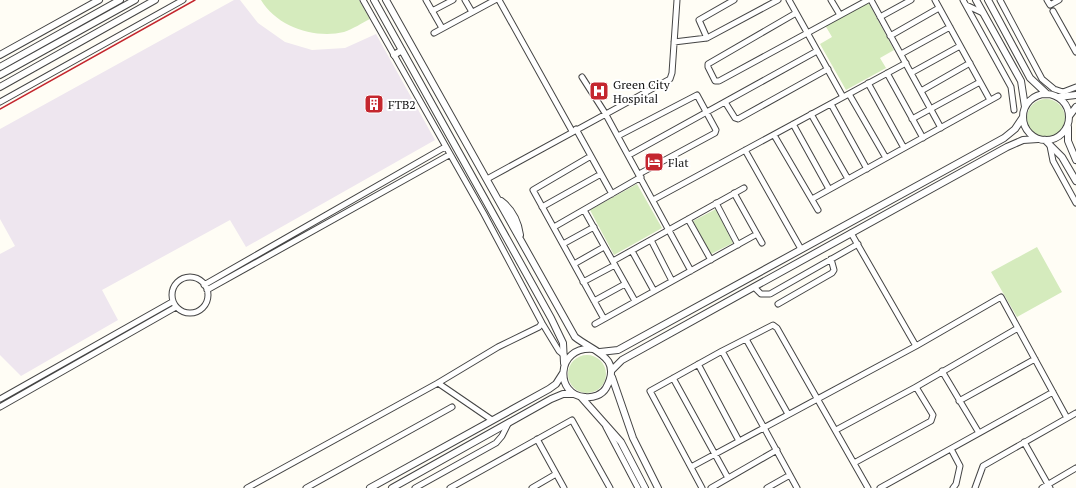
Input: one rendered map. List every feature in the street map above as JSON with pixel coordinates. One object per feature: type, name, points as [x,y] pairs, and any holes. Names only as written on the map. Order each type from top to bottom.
[{"type":"street","points":[[0,55],[99,0]]},
{"type":"street","points":[[0,67],[120,0]]},
{"type":"street","points":[[0,75],[135,0]]},
{"type":"street","points":[[0,87],[155,0]]},
{"type":"street","points":[[0,102],[183,0]]},
{"type":"street","points":[[363,0],[449,155],[484,214],[542,323],[559,351],[564,355]]},
{"type":"street","points":[[374,0],[551,318],[563,343],[563,370],[566,385],[574,394]]},
{"type":"street","points":[[386,0],[575,337],[604,355],[610,364],[615,392],[633,438],[658,488]]},
{"type":"street","points":[[426,0],[442,28]]},
{"type":"street","points":[[432,11],[453,0]]},
{"type":"street","points":[[465,0],[472,12]]},
{"type":"street","points":[[434,33],[495,0]]},
{"type":"street","points":[[499,0],[612,194]]},
{"type":"street","points":[[487,179],[574,130],[670,79],[672,74],[677,0]]},
{"type":"street","points":[[707,38],[699,20],[734,0]]},
{"type":"street","points":[[674,42],[707,38],[778,0]]},
{"type":"street","points":[[789,0],[843,97]]},
{"type":"street","points":[[831,0],[840,15]]},
{"type":"street","points":[[796,13],[708,64],[708,67],[717,82],[807,32],[869,0],[906,63],[941,128]]},
{"type":"street","points":[[880,17],[911,0]]},
{"type":"street","points":[[935,0],[990,100]]},
{"type":"street","points":[[370,488],[549,389],[556,384],[570,355],[580,350],[618,350],[1004,138],[1015,129],[1023,117],[1025,107],[1021,81],[976,0]]},
{"type":"street","points":[[988,0],[1030,78],[1047,94]]},
{"type":"street","points":[[1000,0],[1042,79],[1054,89],[1063,92],[1076,87]]},
{"type":"street","points":[[1047,0],[1050,5],[1059,0]]},
{"type":"street","points":[[964,2],[983,13]]},
{"type":"street","points":[[964,2],[1011,87],[1014,110]]},
{"type":"street","points":[[890,36],[940,8]]},
{"type":"street","points":[[1053,11],[1076,52]]},
{"type":"street","points":[[900,54],[950,27]]},
{"type":"street","points":[[911,73],[960,46]]},
{"type":"street","points":[[394,55],[402,50]]},
{"type":"street","points":[[628,155],[817,51]]},
{"type":"street","points":[[653,200],[906,63]]},
{"type":"street","points":[[921,91],[970,63]]},
{"type":"street","points":[[725,102],[735,118],[738,119],[828,69]]},
{"type":"street","points":[[887,73],[923,138]]},
{"type":"street","points":[[582,77],[606,113],[691,270]]},
{"type":"street","points":[[912,119],[980,82]]},
{"type":"street","points":[[868,83],[904,148]]},
{"type":"street","points":[[554,227],[715,133],[716,130],[697,95],[695,94],[618,136]]},
{"type":"street","points":[[849,94],[886,158]]},
{"type":"street","points":[[1025,107],[1030,100],[1038,95],[1047,94],[1058,97],[1076,95]]},
{"type":"street","points":[[812,199],[998,96]]},
{"type":"street","points":[[1058,97],[1064,102],[1070,115]]},
{"type":"street","points":[[831,104],[867,168]]},
{"type":"street","points":[[1076,107],[1070,115],[1068,127],[1068,141],[1076,160]]},
{"type":"street","points":[[811,114],[848,179]]},
{"type":"street","points":[[1023,117],[1025,126],[1030,134],[1050,146],[1062,157],[1076,181]]},
{"type":"street","points":[[793,124],[829,189]]},
{"type":"street","points":[[612,370],[622,360],[1007,147],[1023,140],[1054,139],[1062,134],[1068,127]]},
{"type":"street","points":[[774,134],[818,210]]},
{"type":"street","points":[[1050,146],[1052,161],[1076,203]]},
{"type":"street","points":[[204,285],[445,147]]},
{"type":"street","points":[[745,150],[801,249]]},
{"type":"street","points":[[207,290],[449,155]]},
{"type":"street","points":[[591,156],[534,189],[542,207],[604,319]]},
{"type":"street","points":[[542,207],[601,174]]},
{"type":"street","points":[[584,282],[632,251],[744,188]]},
{"type":"street","points":[[734,193],[762,243]]},
{"type":"street","points":[[716,203],[738,244]]},
{"type":"street","points":[[584,210],[635,302]]},
{"type":"street","points":[[688,219],[711,260]]},
{"type":"street","points":[[563,244],[594,228]]},
{"type":"street","points":[[851,233],[916,346]]},
{"type":"street","points":[[595,324],[757,234]]},
{"type":"street","points":[[651,240],[672,281]]},
{"type":"street","points":[[754,287],[761,294],[765,295],[858,244]]},
{"type":"street","points":[[574,264],[604,247]]},
{"type":"street","points":[[632,251],[654,291]]},
{"type":"street","points":[[778,304],[832,273],[834,270],[832,259]]},
{"type":"street","points":[[184,278],[195,278],[204,285],[207,290],[206,302],[198,311],[186,313],[176,307],[172,302],[172,290],[174,285],[184,278]]},
{"type":"street","points":[[594,301],[625,284]]},
{"type":"street","points":[[691,467],[916,346],[1001,297],[1067,418]]},
{"type":"street","points":[[0,399],[172,302]]},
{"type":"street","points":[[0,407],[176,307]]},
{"type":"street","points":[[247,488],[438,383],[542,323]]},
{"type":"street","points":[[702,488],[650,392],[722,351],[775,325],[868,488]]},
{"type":"street","points":[[836,430],[916,387],[1018,328]]},
{"type":"street","points":[[746,339],[788,414]]},
{"type":"street","points":[[722,351],[797,488]]},
{"type":"street","points":[[959,401],[1035,359]]},
{"type":"street","points":[[698,364],[739,441]]},
{"type":"street","points":[[942,371],[979,433]]},
{"type":"street","points":[[581,397],[597,396],[604,391],[612,378]]},
{"type":"street","points":[[673,378],[728,478]]},
{"type":"street","points":[[438,383],[492,420]]},
{"type":"street","points":[[854,463],[932,421],[933,415],[916,387]]},
{"type":"street","points":[[880,488],[1053,392]]},
{"type":"street","points":[[392,488],[551,399],[564,394],[574,394],[581,397],[600,417],[620,442],[645,488]]},
{"type":"street","points":[[306,488],[452,407]]},
{"type":"street","points":[[976,488],[982,466],[1076,413]]},
{"type":"street","points":[[600,417],[638,488]]},
{"type":"street","points":[[450,488],[572,420],[610,488]]},
{"type":"street","points":[[415,488],[496,443],[500,440],[508,424]]},
{"type":"street","points":[[537,439],[564,488]]},
{"type":"street","points":[[1024,442],[1049,486]]},
{"type":"street","points":[[951,449],[960,466],[956,484],[953,488]]},
{"type":"street","points":[[711,488],[777,450]]},
{"type":"street","points":[[1042,488],[1049,486],[1076,468]]},
{"type":"street","points":[[532,488],[556,474]]},
{"type":"street","points":[[767,488],[790,475]]},
{"type":"shaded area","points":[[234,0],[240,0],[258,23],[285,42],[312,50],[345,48],[376,34],[435,140],[246,247],[230,220],[102,290],[118,320],[21,376],[0,355],[0,254],[15,246],[0,219],[0,129]]},
{"type":"green space","points":[[261,0],[359,0],[370,19],[344,32],[321,34],[309,32],[287,24],[268,9]]},
{"type":"green space","points":[[868,2],[894,50],[880,58],[886,68],[846,90],[820,44],[832,37],[825,25]]},
{"type":"green space","points":[[1046,99],[1056,102],[1062,108],[1065,118],[1062,128],[1056,134],[1046,137],[1036,134],[1030,128],[1027,118],[1030,108],[1036,102]]},
{"type":"green space","points":[[637,184],[662,228],[614,255],[590,210]]},
{"type":"green space","points":[[716,209],[733,243],[711,254],[693,221]]},
{"type":"green space","points":[[1037,247],[1062,292],[1017,317],[991,272]]},
{"type":"green space","points":[[587,355],[597,358],[603,364],[606,374],[603,384],[597,390],[587,393],[577,390],[571,384],[568,374],[571,364],[577,358]]},
{"type":"railway","points":[[0,109],[195,0]]},
{"type":"place","name":"Green City Hospital","points":[[599,91]]},
{"type":"place","name":"FTB2","points":[[374,104]]},
{"type":"place","name":"Flat","points":[[654,162]]}]
